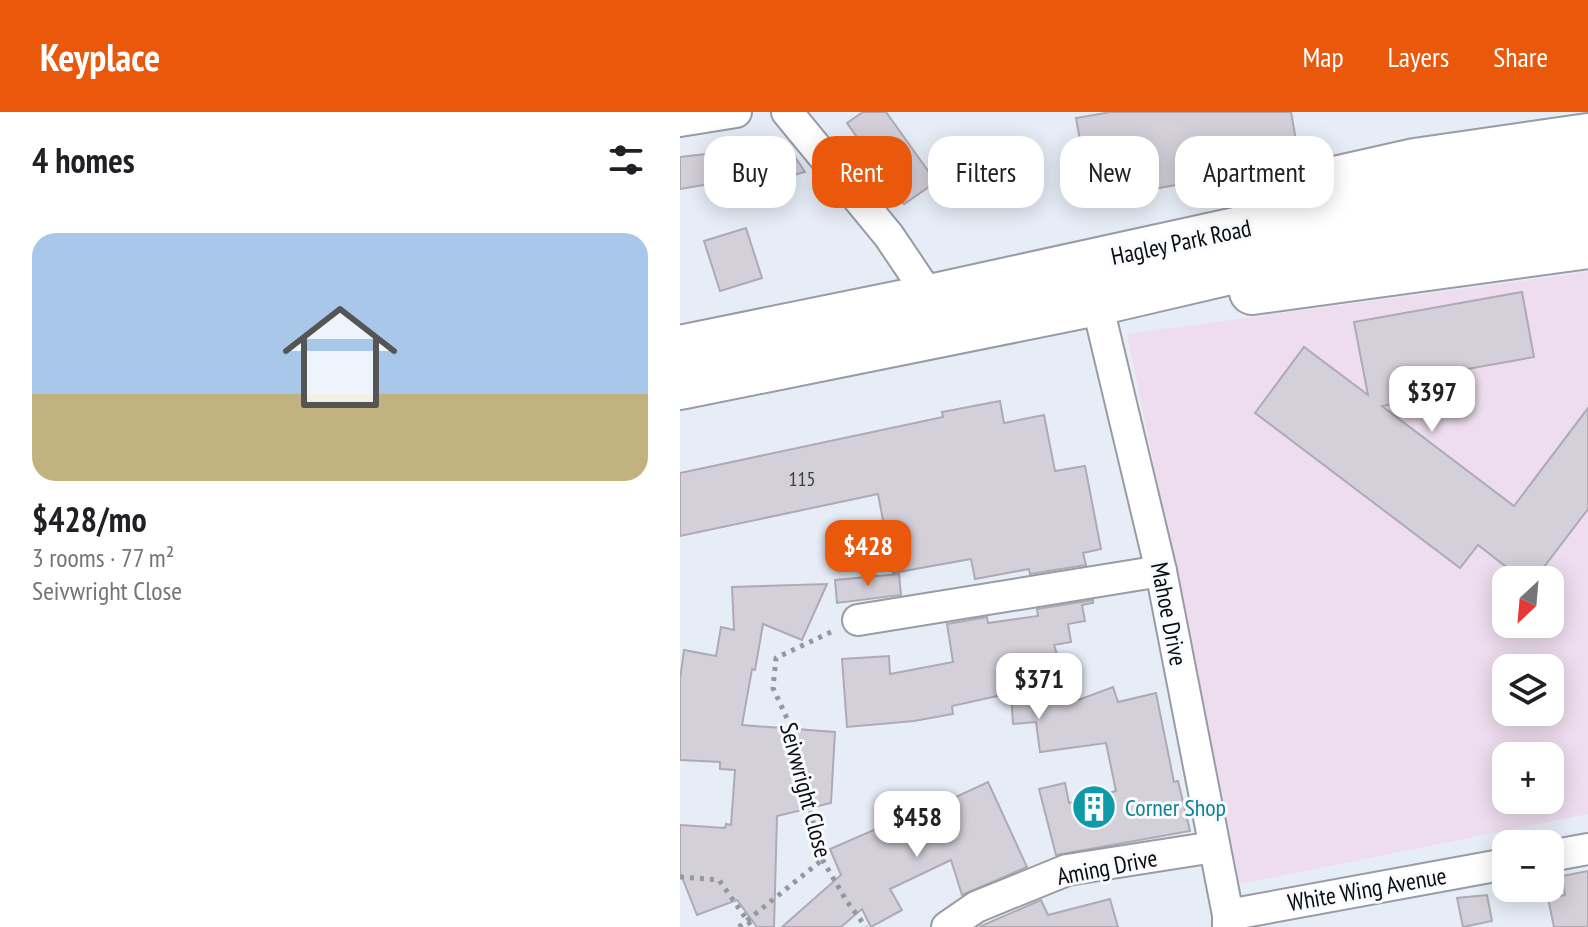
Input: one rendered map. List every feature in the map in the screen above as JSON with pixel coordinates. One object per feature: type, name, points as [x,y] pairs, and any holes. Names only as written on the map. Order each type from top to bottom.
[{"type":"main road","name":"Hagley Park Road","points":[[1010,280],[1173,216],[1415,161],[1588,136]]},
{"type":"main road","name":"Hagley Park Road","points":[[680,348],[1350,205],[1588,169]]},
{"type":"main road","name":"Hagley Park Road","points":[[680,387],[1109,300],[1376,238],[1588,209]]},
{"type":"main road","name":"Hagley Park Road","points":[[1109,300],[1219,296],[1588,246]]},
{"type":"street","points":[[680,121],[736,112]]},
{"type":"street","points":[[787,112],[889,236],[930,297]]},
{"type":"street","name":"Mahoe Drive","points":[[1109,300],[1228,921]]},
{"type":"street","points":[[858,620],[1161,571]]},
{"type":"street","name":"Aming Drive","points":[[953,922],[976,907],[1067,870],[1214,847]]},
{"type":"street","points":[[1564,853],[1588,849]]},
{"type":"street","name":"White Wing Avenue","points":[[1228,921],[1492,867]]},
{"type":"path","name":"Seivwright Close","points":[[858,620],[776,658],[773,688],[790,725],[822,859],[866,927]]},
{"type":"path","points":[[739,927],[822,859]]},
{"type":"path","points":[[680,877],[719,880],[752,927]]},
{"type":"shaded area","points":[[1588,272],[1588,814],[1508,830],[1492,830],[1492,833],[1240,884],[1127,334]]},
{"type":"building","points":[[863,112],[886,112],[903,136],[856,136],[847,123]]},
{"type":"building","points":[[1111,112],[1291,112],[1295,136],[1175,136],[1175,185],[1159,188],[1159,136],[1079,136],[1076,118]]},
{"type":"building","points":[[912,148],[928,171],[928,188],[912,198]]},
{"type":"building","points":[[704,154],[704,185],[680,189],[680,157]]},
{"type":"building","points":[[796,158],[805,172],[796,174]]},
{"type":"building","points":[[746,228],[762,278],[720,291],[704,241]]},
{"type":"building","points":[[1522,292],[1534,357],[1456,371],[1460,392],[1382,406],[1514,506],[1588,408],[1588,509],[1545,566],[1505,566],[1478,545],[1460,568],[1255,413],[1304,347],[1368,395],[1354,322]]},
{"type":"building","points":[[1000,401],[1004,423],[1044,415],[1055,471],[1085,466],[1101,549],[1083,553],[1086,565],[1030,574],[1029,569],[975,579],[971,559],[893,573],[878,494],[680,536],[680,473],[943,417],[942,412]]},
{"type":"building","points":[[899,574],[901,595],[837,603],[835,580]]},
{"type":"building","points":[[827,584],[802,640],[763,624],[742,725],[835,732],[831,803],[777,816],[774,927],[757,927],[737,900],[697,915],[680,872],[680,825],[725,828],[726,824],[731,825],[735,770],[720,769],[720,762],[680,760],[680,679],[684,650],[716,656],[721,627],[734,630],[732,587]]},
{"type":"building","points":[[1093,600],[1093,603],[1082,605],[1085,621],[1068,624],[1071,642],[1054,645],[1073,702],[1113,687],[1118,702],[1156,693],[1174,782],[1178,781],[1190,831],[1056,855],[1039,789],[1065,783],[1069,803],[1116,791],[1106,743],[1040,752],[1036,722],[1013,724],[1011,693],[952,706],[953,714],[847,727],[842,659],[889,656],[890,674],[953,662],[947,624],[987,617],[988,623],[1038,616],[1037,609]]},
{"type":"building","points":[[988,782],[1027,867],[962,895],[951,860],[890,889],[902,910],[871,927],[862,909],[841,927],[782,927],[841,875],[830,849],[876,829],[878,833]]},
{"type":"building","points":[[1588,871],[1588,927],[1554,927],[1549,902],[1564,902],[1564,876]]},
{"type":"building","points":[[1487,895],[1492,921],[1463,927],[1457,898]]},
{"type":"building","points":[[1110,899],[1118,927],[979,927],[1041,900],[1048,915]]},
{"type":"place","name":"Corner Shop","points":[[1094,807]]}]
